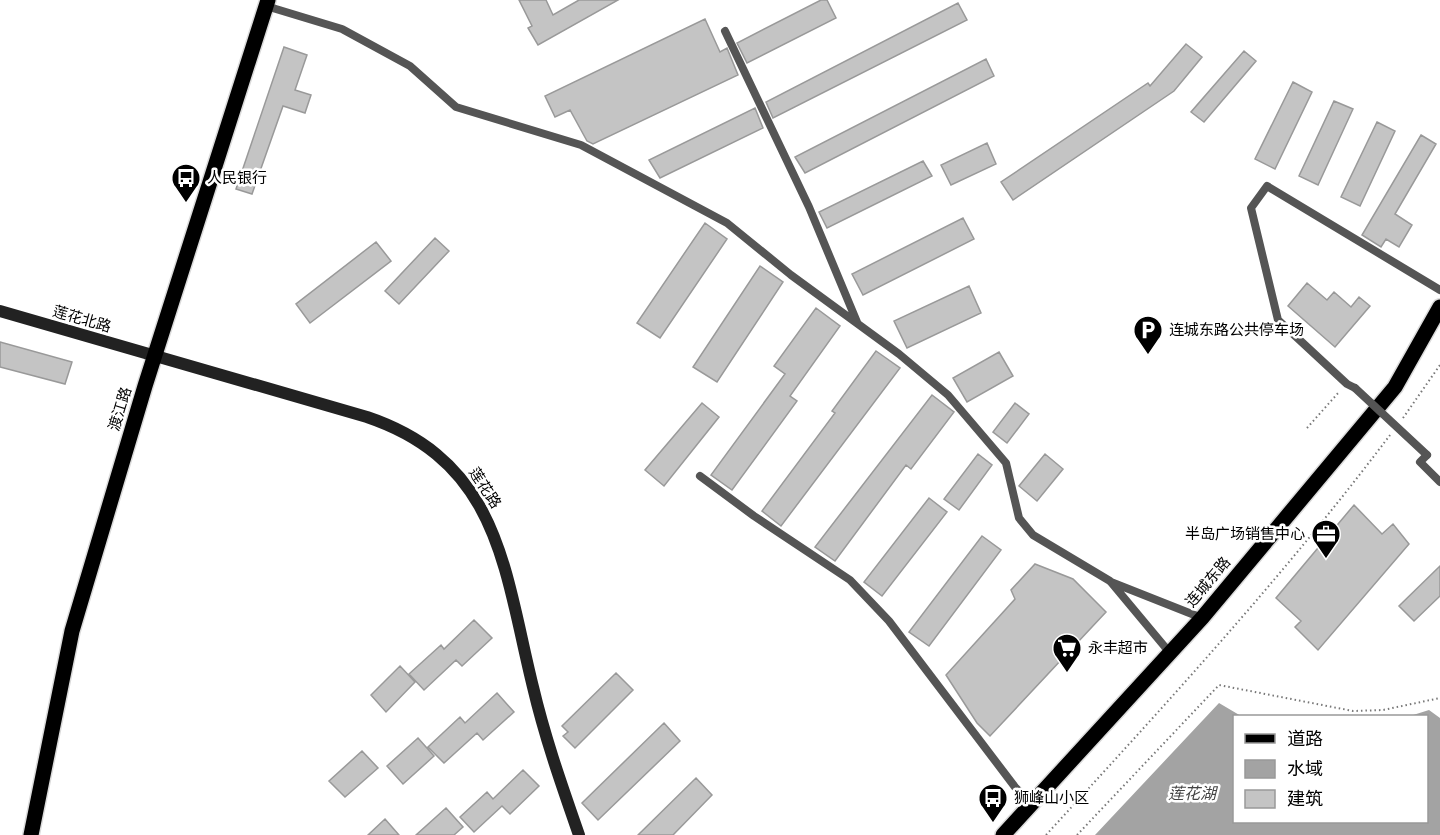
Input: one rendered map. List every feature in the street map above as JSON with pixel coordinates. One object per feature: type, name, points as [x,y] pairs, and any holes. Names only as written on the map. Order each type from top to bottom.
[{"type":"main road","name":"渡江路","points":[[31,835],[72,631],[155,356],[267,3]]},
{"type":"main road","name":"连城东路","points":[[1003,835],[1202,618],[1395,387],[1440,307]]},
{"type":"main road","name":"莲花北路","points":[[0,310],[155,356]]},
{"type":"main road","name":"莲花路","points":[[155,356],[385,423],[418,439],[460,476],[483,509],[498,546],[543,731],[579,835]]},
{"type":"lane","points":[[267,3],[342,29],[410,66],[456,107],[581,145],[727,223],[948,395],[1006,463],[1019,518],[1033,536],[1110,581],[1202,618]]},
{"type":"lane","points":[[725,31],[809,207],[858,323]]},
{"type":"lane","points":[[1440,290],[1267,186],[1251,208],[1278,320],[1427,455],[1420,462],[1440,482]]},
{"type":"lane","points":[[700,476],[754,516],[850,580],[889,621],[1015,787],[1032,804]]},
{"type":"lane","points":[[1110,581],[1170,653]]},
{"type":"path","points":[[1398,424],[1440,365]]},
{"type":"path","points":[[1307,428],[1351,386]]},
{"type":"path","points":[[1046,835],[1204,662],[1297,555],[1391,433]]},
{"type":"path","points":[[1077,835],[1219,685],[1353,711],[1383,710],[1440,698]]},
{"type":"water","name":"莲花湖","points":[[1219,703],[1239,715],[1233,715],[1233,823],[1428,823],[1428,715],[1413,715],[1429,710],[1440,718],[1440,835],[1095,835]]},
{"type":"building","points":[[519,0],[546,0],[553,15],[579,0],[618,0],[538,45],[528,28],[532,26]]},
{"type":"building","points":[[821,0],[827,0],[836,18],[747,63],[737,43]]},
{"type":"building","points":[[958,3],[967,20],[773,118],[766,102]]},
{"type":"building","points":[[705,19],[720,52],[727,48],[738,75],[593,144],[587,141],[570,110],[555,117],[545,96]]},
{"type":"building","points":[[1186,44],[1202,57],[1174,91],[1013,200],[1001,182],[1148,83],[1150,86]]},
{"type":"building","points":[[284,47],[307,55],[295,90],[311,95],[305,113],[283,106],[252,194],[236,189]]},
{"type":"building","points":[[1244,51],[1256,61],[1204,122],[1191,112]]},
{"type":"building","points":[[986,59],[994,76],[805,173],[795,157]]},
{"type":"building","points":[[1293,82],[1312,92],[1275,169],[1255,159]]},
{"type":"building","points":[[1334,101],[1353,109],[1318,185],[1299,176]]},
{"type":"building","points":[[755,108],[763,128],[660,178],[649,160]]},
{"type":"building","points":[[1377,122],[1395,131],[1360,206],[1341,197]]},
{"type":"building","points":[[1421,135],[1436,144],[1395,214],[1412,225],[1399,247],[1386,239],[1381,247],[1362,235]]},
{"type":"building","points":[[987,143],[996,164],[951,185],[941,165]]},
{"type":"building","points":[[923,161],[932,176],[827,228],[819,212]]},
{"type":"building","points":[[963,218],[974,239],[863,295],[852,274]]},
{"type":"building","points":[[705,223],[727,239],[660,338],[637,323]]},
{"type":"building","points":[[435,238],[449,251],[399,304],[385,291]]},
{"type":"building","points":[[376,242],[391,261],[310,323],[296,304]]},
{"type":"building","points":[[760,266],[783,282],[717,382],[693,367]]},
{"type":"building","points":[[1307,283],[1327,300],[1334,292],[1351,307],[1359,297],[1370,306],[1335,347],[1288,306]]},
{"type":"building","points":[[969,286],[981,313],[907,348],[894,321]]},
{"type":"building","points":[[816,308],[840,326],[790,396],[797,401],[732,490],[711,475],[785,374],[774,366]]},
{"type":"building","points":[[0,342],[72,362],[65,384],[0,367]]},
{"type":"building","points":[[876,351],[900,368],[781,526],[762,511],[835,413],[832,411]]},
{"type":"building","points":[[999,352],[1013,376],[967,402],[953,378]]},
{"type":"building","points":[[932,395],[954,412],[911,469],[906,465],[835,561],[815,547]]},
{"type":"building","points":[[702,403],[719,417],[664,486],[645,470]]},
{"type":"building","points":[[1015,403],[1029,414],[1007,443],[993,432]]},
{"type":"building","points":[[978,454],[992,465],[959,510],[944,499]]},
{"type":"building","points":[[1045,454],[1063,469],[1037,501],[1019,486]]},
{"type":"building","points":[[929,498],[947,512],[882,596],[864,582]]},
{"type":"building","points":[[1354,505],[1382,534],[1393,524],[1409,544],[1318,650],[1295,627],[1301,621],[1276,598]]},
{"type":"building","points":[[982,536],[1001,550],[929,646],[909,632]]},
{"type":"building","points":[[1035,564],[1073,579],[1106,612],[990,736],[977,723],[946,675],[1015,599],[1011,590]]},
{"type":"building","points":[[1440,566],[1440,596],[1414,621],[1399,606]]},
{"type":"building","points":[[474,620],[492,638],[462,666],[456,660],[424,690],[409,674],[441,645],[444,649]]},
{"type":"building","points":[[400,666],[415,682],[386,712],[371,695]]},
{"type":"building","points":[[616,673],[633,690],[575,748],[563,736],[568,732],[562,726]]},
{"type":"building","points":[[497,693],[514,712],[483,740],[477,733],[444,763],[428,747],[460,717],[465,723]]},
{"type":"building","points":[[664,723],[680,741],[598,820],[582,803]]},
{"type":"building","points":[[418,738],[434,756],[403,784],[387,766]]},
{"type":"building","points":[[362,751],[378,768],[345,797],[329,781]]},
{"type":"building","points":[[523,770],[539,786],[510,814],[502,806],[474,832],[460,817],[487,792],[493,799]]},
{"type":"building","points":[[696,778],[712,795],[673,835],[638,835]]},
{"type":"building","points":[[446,808],[463,827],[454,835],[416,835]]},
{"type":"building","points":[[385,819],[399,835],[368,835]]},
{"type":"place","name":"人民银行","points":[[186,204]]},
{"type":"place","name":"连城东路公共停车场","points":[[1148,356]]},
{"type":"place","name":"半岛广场销售中心","points":[[1326,560]]},
{"type":"place","name":"永丰超市","points":[[1067,674]]},
{"type":"place","name":"狮峰山小区","points":[[993,824]]}]
